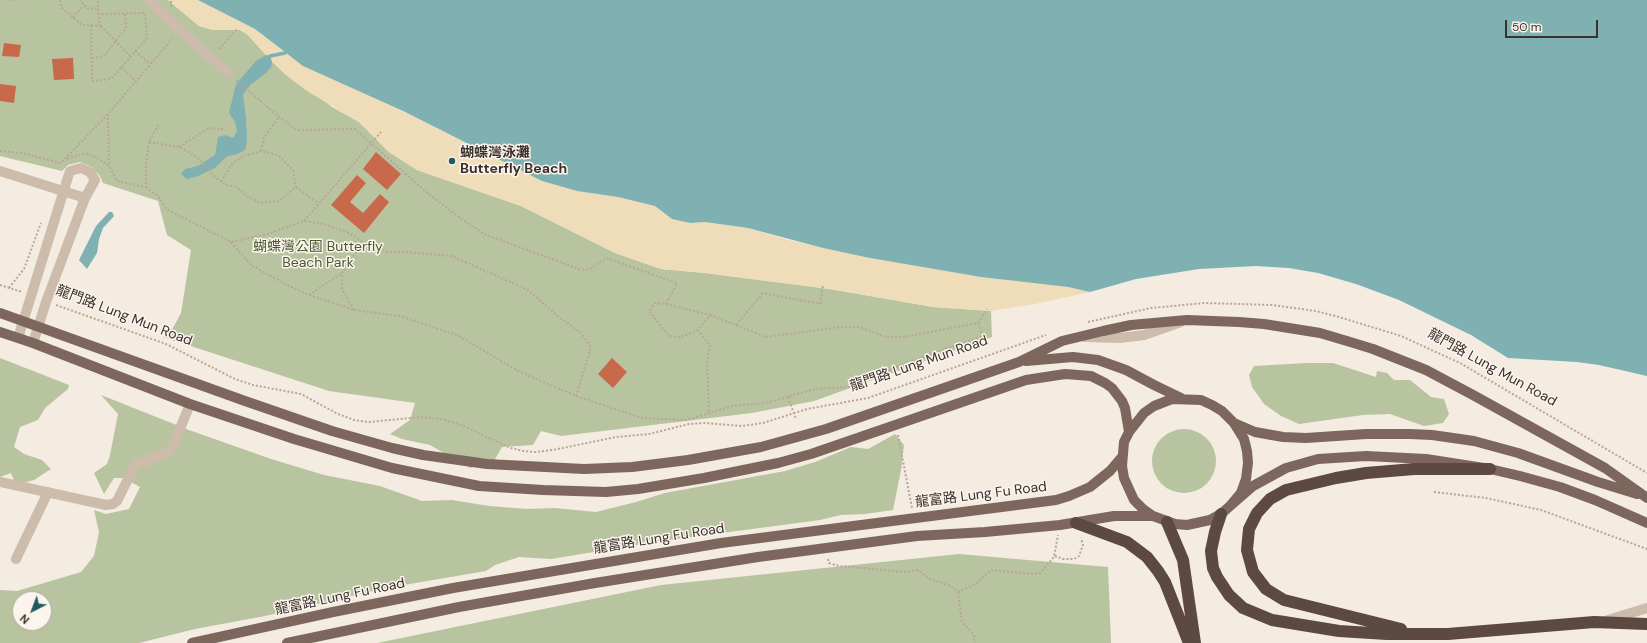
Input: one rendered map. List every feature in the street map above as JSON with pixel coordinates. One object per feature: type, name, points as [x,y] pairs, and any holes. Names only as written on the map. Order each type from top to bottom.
[{"type":"highway","points":[[1426,634],[1338,614],[1277,597],[1261,584],[1253,572],[1250,564],[1247,543],[1253,520],[1264,503],[1274,496],[1286,490],[1310,483],[1336,478],[1393,471],[1490,469]]},
{"type":"highway","points":[[1225,510],[1212,543],[1211,552],[1213,568],[1229,595],[1247,610],[1272,620],[1332,630],[1387,634],[1488,631],[1594,622],[1647,624]]},
{"type":"highway","points":[[1167,522],[1183,560],[1195,643]]},
{"type":"highway","points":[[1078,528],[1127,542],[1147,557],[1165,582],[1189,643]]},
{"type":"main road","points":[[0,313],[245,402],[332,431],[385,446],[423,455],[494,465],[584,469],[632,467],[729,454],[761,448],[836,425],[1019,362],[1062,341],[1077,336],[1131,326],[1187,320],[1239,322],[1294,328],[1347,341],[1392,356],[1426,370],[1473,394],[1605,468],[1646,497]]},
{"type":"main road","points":[[0,332],[33,343],[190,404]]},
{"type":"main road","points":[[1019,362],[1064,358],[1098,360],[1126,370],[1182,399]]},
{"type":"main road","name":"龍富路 Lung Fu Road","points":[[190,404],[294,439],[392,468],[479,486],[606,492],[638,489],[704,478],[778,463],[858,439],[1026,380],[1065,374],[1081,375],[1098,379],[1112,388],[1122,401],[1125,408],[1129,432]]},
{"type":"main road","name":"龍富路 Lung Fu Road","points":[[1225,510],[1241,493],[1246,479],[1248,463],[1244,439],[1234,423],[1222,411],[1212,404],[1201,400],[1172,399],[1154,406],[1144,413],[1129,432],[1124,442],[1122,457],[1124,478],[1134,500],[1152,516],[1167,522],[1187,525],[1210,520],[1225,510],[1253,486],[1274,473],[1300,463],[1338,456],[1426,459],[1490,469],[1560,487],[1600,502],[1647,523]]},
{"type":"main road","points":[[1234,423],[1255,432],[1284,437],[1306,438],[1366,434],[1410,434],[1474,441],[1518,452],[1598,482],[1646,497]]},
{"type":"main road","name":"龍富路 Lung Fu Road","points":[[192,643],[333,612],[453,588],[721,543],[1056,500],[1090,487],[1110,471],[1122,457]]},
{"type":"main road","name":"龍富路 Lung Fu Road","points":[[287,643],[467,605],[595,583],[758,558],[917,536],[1078,528],[1114,516],[1152,516]]},
{"type":"street","points":[[149,0],[179,30],[229,74]]},
{"type":"street","points":[[18,338],[22,321],[32,294],[70,171],[80,168],[90,172],[95,180],[85,198],[46,302],[33,343]]},
{"type":"street","points":[[0,171],[85,198]]},
{"type":"street","points":[[0,482],[106,505],[113,504],[117,501],[133,469],[138,464],[168,452],[173,446],[190,404]]},
{"type":"street","points":[[16,559],[48,492]]},
{"type":"street","points":[[1594,622],[1615,619],[1647,608]]},
{"type":"path","points":[[12,0],[18,0]]},
{"type":"path","points":[[60,0],[61,7],[82,25],[100,26]]},
{"type":"path","points":[[80,0],[88,9],[98,8]]},
{"type":"path","points":[[98,1],[100,26],[130,56]]},
{"type":"path","points":[[73,18],[84,5]]},
{"type":"path","points":[[91,26],[92,81],[111,80],[147,38],[146,12],[99,14]]},
{"type":"path","points":[[92,58],[103,58],[126,28],[125,13]]},
{"type":"path","points":[[211,57],[237,29]]},
{"type":"path","points":[[61,163],[108,114],[179,30]]},
{"type":"path","points":[[135,51],[150,64]]},
{"type":"path","points":[[121,67],[136,81]]},
{"type":"path","points":[[229,74],[279,117],[297,130],[355,129],[426,192],[484,234],[579,269],[586,270],[606,258],[677,283],[666,304]]},
{"type":"path","points":[[108,114],[109,166],[117,181],[146,187],[159,197],[166,209],[231,242],[251,265],[287,285],[309,295],[354,310],[400,316],[458,336],[518,371],[576,396],[642,418],[686,420],[733,406],[766,403],[815,389],[849,387],[906,363],[983,336]]},
{"type":"path","points":[[262,151],[264,137],[279,117]]},
{"type":"path","points":[[146,187],[146,164],[149,142],[158,126]]},
{"type":"path","points":[[179,147],[209,128],[223,129]]},
{"type":"path","points":[[304,221],[381,132]]},
{"type":"path","points":[[149,142],[179,147],[197,157],[220,182],[236,187],[248,197],[262,203],[279,201],[296,187]]},
{"type":"path","points":[[0,151],[22,153],[61,163],[74,156],[85,153],[96,157],[109,166]]},
{"type":"path","points":[[220,182],[232,164],[243,156],[262,151],[278,155],[293,170],[296,187],[318,203]]},
{"type":"path","points":[[9,288],[24,269],[42,220]]},
{"type":"path","points":[[231,242],[267,234],[304,221],[324,224],[349,233],[363,242],[388,252],[452,256],[528,290],[559,317],[581,333],[591,347],[576,396]]},
{"type":"path","points":[[309,295],[342,273],[363,242]]},
{"type":"path","points":[[342,273],[342,289],[354,310]]},
{"type":"path","points":[[0,285],[32,294]]},
{"type":"path","points":[[736,325],[763,293],[820,304],[823,285]]},
{"type":"path","name":"龍門路 Lung Mun Road","points":[[46,302],[166,344],[244,382],[301,394],[338,414],[354,420],[368,422],[421,417],[441,419],[459,424],[505,445],[523,451],[535,452],[553,450],[611,438],[657,433],[689,424],[705,423],[742,426],[757,424],[794,413],[868,398],[1052,333]]},
{"type":"path","points":[[710,315],[698,330],[681,337],[669,336],[649,311],[655,303],[666,304],[710,315],[766,337],[840,327],[859,327],[886,337],[898,337],[978,322],[987,309]]},
{"type":"path","name":"龍門路 Lung Mun Road","points":[[1086,323],[1151,308],[1205,303],[1252,304],[1295,308],[1339,317],[1401,336],[1460,363],[1647,473]]},
{"type":"path","points":[[978,322],[986,344]]},
{"type":"path","points":[[698,330],[710,346],[708,363],[709,412]]},
{"type":"path","points":[[788,397],[796,419]]},
{"type":"path","points":[[898,435],[912,508]]},
{"type":"path","points":[[1434,492],[1486,498],[1541,510],[1647,548]]},
{"type":"path","points":[[1054,556],[1074,559],[1079,556],[1083,545],[1078,528]]},
{"type":"path","points":[[958,592],[975,584],[991,570],[1033,574],[1040,573],[1054,556],[1058,534]]},
{"type":"path","points":[[828,557],[829,563],[839,566],[905,572],[918,570],[930,579],[951,586],[958,592],[962,622],[974,635],[975,643]]},
{"type":"green space","name":"蝴蝶灣公園 Butterfly Beach Park","points":[[0,0],[168,0],[199,26],[213,30],[240,30],[247,34],[266,55],[270,56],[332,107],[359,122],[389,152],[417,170],[521,206],[615,253],[661,269],[830,289],[933,307],[991,311],[992,337],[814,401],[752,413],[561,436],[541,431],[533,445],[502,447],[494,461],[470,468],[430,445],[402,439],[390,434],[410,420],[415,403],[329,391],[163,337],[173,328],[181,313],[191,250],[167,235],[158,201],[103,183],[100,176],[92,167],[80,162],[68,165],[62,171],[0,156]]},
{"type":"green space","points":[[0,358],[69,385],[68,389],[45,408],[38,420],[20,427],[14,447],[24,454],[42,460],[51,469],[34,480],[16,485],[11,473],[0,477]]},
{"type":"green space","points":[[1333,363],[1376,377],[1377,371],[1387,373],[1394,380],[1410,380],[1431,397],[1444,399],[1449,414],[1443,423],[1424,426],[1390,414],[1363,415],[1299,424],[1281,416],[1264,404],[1252,387],[1249,375],[1254,366]]},
{"type":"green space","points":[[101,395],[189,430],[271,459],[324,475],[380,486],[422,501],[452,500],[489,506],[527,509],[555,508],[596,512],[665,493],[785,471],[815,462],[851,447],[868,449],[895,434],[904,445],[901,470],[893,510],[865,514],[841,515],[820,520],[654,542],[551,559],[519,557],[495,565],[486,571],[386,588],[265,616],[195,629],[139,643],[0,643],[0,590],[17,591],[81,572],[94,556],[99,532],[94,510],[106,514],[129,509],[140,487],[123,478],[114,478],[104,494],[94,473],[107,464],[118,414]]},
{"type":"green space","points":[[1178,429],[1190,429],[1207,438],[1214,449],[1216,461],[1214,473],[1207,484],[1190,493],[1178,493],[1166,488],[1157,479],[1152,467],[1152,455],[1157,443],[1166,434]]},
{"type":"green space","points":[[959,554],[1108,567],[1111,643],[377,643],[661,585]]},
{"type":"sand","name":"蝴蝶灣泳灘 Butterfly Beach","points":[[168,0],[198,0],[255,29],[285,53],[542,181],[577,191],[618,197],[655,206],[672,219],[690,223],[704,222],[748,228],[788,240],[870,258],[981,277],[1068,287],[1090,292],[1035,304],[991,311],[933,307],[830,289],[661,269],[615,253],[521,206],[417,170],[389,152],[359,122],[307,91],[287,76],[272,62],[270,56],[266,55],[247,34],[240,30],[213,30],[199,26]]},
{"type":"water","points":[[198,0],[1647,0],[1647,376],[1599,365],[1577,362],[1508,358],[1471,335],[1399,300],[1356,284],[1318,273],[1289,268],[1256,266],[1199,269],[1136,279],[1090,292],[1068,287],[981,277],[870,258],[823,248],[748,228],[705,222],[690,223],[672,219],[655,206],[618,197],[577,191],[542,181],[403,111],[303,66],[255,29]]},
{"type":"water","points":[[266,55],[270,56],[272,62],[271,67],[266,73],[250,85],[243,95],[247,141],[245,150],[226,157],[215,168],[198,176],[187,179],[181,174],[185,169],[198,166],[215,155],[218,137],[225,135],[233,138],[237,131],[235,122],[229,113],[236,84],[256,61]]},
{"type":"water","points":[[109,212],[112,212],[114,216],[103,228],[99,239],[97,253],[87,269],[79,260],[96,226]]},
{"type":"building","points":[[4,43],[21,45],[19,57],[2,56]]},
{"type":"building","points":[[73,58],[74,79],[54,80],[52,59]]},
{"type":"building","points":[[0,84],[16,86],[14,103],[0,101]]},
{"type":"building","points":[[376,152],[401,174],[387,190],[363,169]]},
{"type":"building","points":[[357,175],[366,183],[350,202],[363,213],[380,194],[389,202],[364,233],[331,205]]},
{"type":"building","points":[[612,358],[627,372],[613,388],[598,374]]},
{"type":"waterway","points":[[268,59],[270,56],[285,53]]},
{"type":"place","name":"蝴蝶灣泳灘 Butterfly Beach","points":[[452,161]]}]
